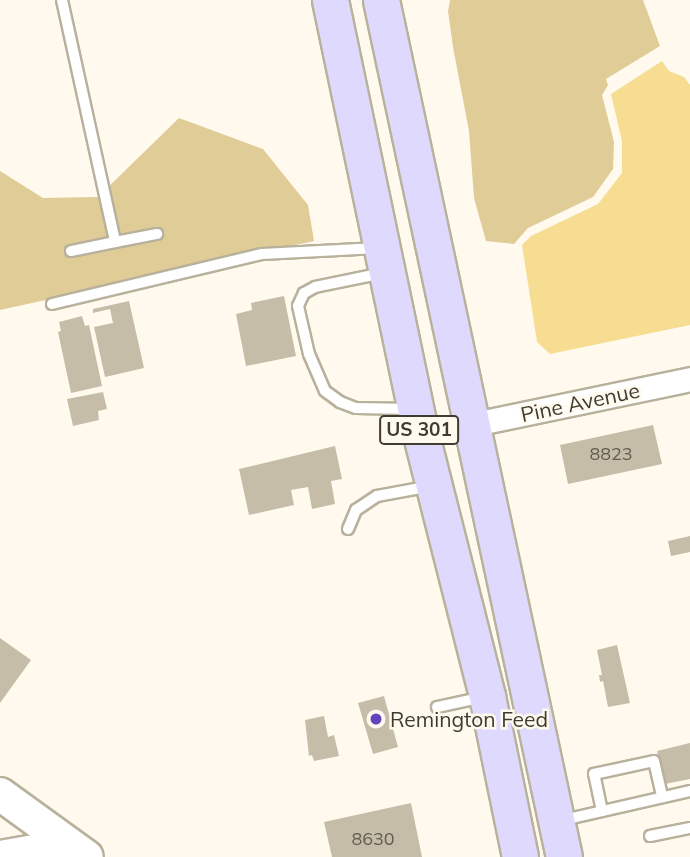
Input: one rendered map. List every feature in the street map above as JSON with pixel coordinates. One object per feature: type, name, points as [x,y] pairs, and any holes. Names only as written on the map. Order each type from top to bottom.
[{"type":"main road","name":"US 301","points":[[330,0],[415,410],[487,696],[520,857]]},
{"type":"main road","name":"US 301","points":[[381,0],[564,857]]},
{"type":"main road","points":[[395,311],[418,331],[441,407],[462,425],[470,425]]},
{"type":"main road","points":[[0,794],[77,850]]},
{"type":"street","name":"Pine Avenue","points":[[470,425],[690,379]]},
{"type":"street","points":[[0,855],[77,850]]},
{"type":"lane","points":[[62,0],[115,242]]},
{"type":"lane","points":[[71,251],[157,234]]},
{"type":"lane","points":[[52,304],[262,254],[384,260]]},
{"type":"lane","points":[[384,260],[315,287],[304,293],[298,306],[309,354],[325,391],[340,402],[356,408],[415,410]]},
{"type":"lane","points":[[348,529],[356,510],[377,496],[433,485]]},
{"type":"lane","points":[[437,707],[487,696]]},
{"type":"lane","points":[[602,811],[594,774],[654,761],[662,797]]},
{"type":"lane","points":[[556,821],[690,791]]},
{"type":"lane","points":[[650,836],[690,828]]},
{"type":"shaded area","points":[[450,0],[643,0],[660,46],[606,79],[608,85],[602,95],[614,142],[613,169],[593,197],[528,228],[514,244],[486,241],[474,198],[469,131],[448,11]]},
{"type":"shaded area","points":[[662,61],[669,71],[684,77],[690,85],[690,325],[550,354],[537,342],[522,245],[531,236],[598,204],[622,173],[622,141],[611,94]]},
{"type":"shaded area","points":[[179,118],[263,149],[308,205],[314,241],[0,310],[0,171],[43,198],[98,197]]},
{"type":"building","points":[[284,296],[296,356],[246,366],[236,314],[252,310],[251,303]]},
{"type":"building","points":[[129,301],[144,368],[105,377],[94,327],[113,323],[110,309],[93,313],[93,309]]},
{"type":"building","points":[[82,316],[85,326],[89,325],[102,386],[71,393],[58,332],[61,331],[59,322]]},
{"type":"building","points":[[103,392],[107,409],[98,411],[99,420],[73,426],[67,399]]},
{"type":"building","points":[[653,425],[662,464],[568,484],[560,445]]},
{"type":"building","points":[[335,446],[342,479],[331,481],[335,504],[312,509],[308,487],[291,490],[294,505],[249,515],[239,469]]},
{"type":"building","points":[[690,536],[690,552],[671,556],[668,541]]},
{"type":"building","points":[[0,638],[31,660],[0,703]]},
{"type":"building","points":[[617,645],[630,703],[608,707],[603,681],[600,682],[599,675],[602,675],[597,650]]},
{"type":"building","name":"Remington Feed","points":[[384,696],[398,747],[373,754],[358,703]]},
{"type":"building","points":[[324,716],[328,737],[334,735],[339,756],[314,761],[312,755],[309,756],[305,720]]},
{"type":"building","points":[[690,743],[690,779],[665,784],[657,751]]},
{"type":"building","points":[[411,803],[422,857],[332,857],[324,822]]},
{"type":"place","name":"Remington Feed","points":[[376,719]]}]
